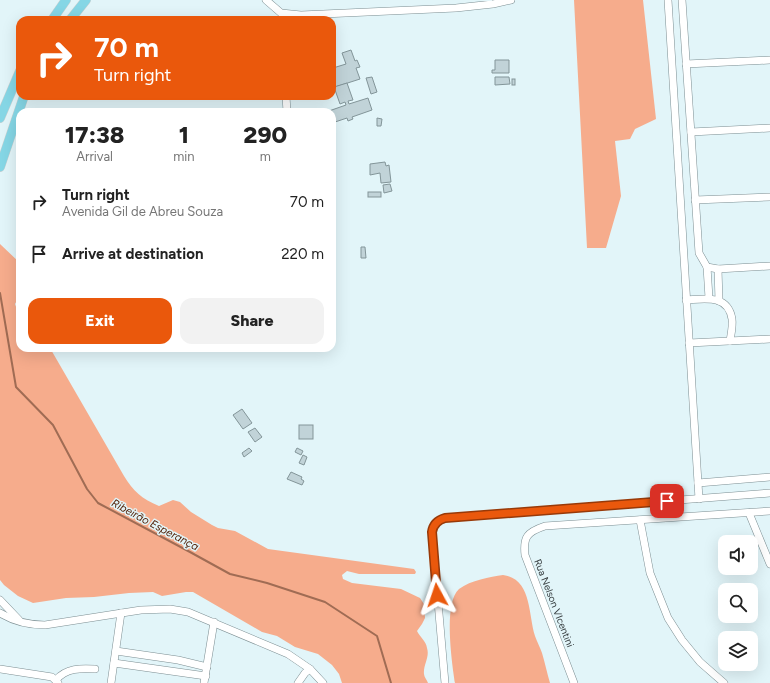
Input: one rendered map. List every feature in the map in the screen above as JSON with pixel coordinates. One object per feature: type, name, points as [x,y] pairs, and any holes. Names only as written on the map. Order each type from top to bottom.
[{"type":"main road","points":[[55,16],[66,0]]},
{"type":"main road","points":[[73,16],[86,0]]},
{"type":"main road","points":[[0,118],[16,80]]},
{"type":"main road","points":[[0,167],[16,120]]},
{"type":"street","points":[[266,0],[281,16],[456,8],[492,4],[511,0]]},
{"type":"street","points":[[668,0],[699,499]]},
{"type":"street","points":[[682,0],[699,254],[706,267],[709,298]]},
{"type":"street","points":[[686,64],[770,60]]},
{"type":"street","points":[[690,132],[770,128]]},
{"type":"street","points":[[695,200],[770,197]]},
{"type":"street","points":[[706,267],[718,269],[770,266]]},
{"type":"street","points":[[718,269],[719,301]]},
{"type":"street","points":[[686,300],[713,298],[728,308],[732,319],[730,341]]},
{"type":"street","points":[[689,343],[770,339]]},
{"type":"street","points":[[698,483],[770,477]]},
{"type":"street","points":[[445,683],[432,532],[434,526],[440,520],[445,518],[770,494]]},
{"type":"street","name":"Rua Nelson VIcentini","points":[[574,683],[525,555],[524,545],[527,536],[532,530],[545,526],[770,511]]},
{"type":"street","points":[[749,513],[770,564]]},
{"type":"street","points":[[640,520],[650,572],[668,618],[682,640],[700,662],[724,683]]},
{"type":"street","points":[[0,600],[21,621]]},
{"type":"street","points":[[0,613],[12,619],[36,625],[45,625],[141,610],[170,609],[188,612],[288,654],[310,669],[323,683]]},
{"type":"street","points":[[111,683],[121,613]]},
{"type":"street","points":[[114,663],[205,679],[214,622]]},
{"type":"street","points":[[116,651],[178,660],[207,667]]},
{"type":"street","points":[[0,669],[48,676],[57,681],[59,676],[69,671],[78,669],[95,669]]},
{"type":"street","points":[[298,683],[310,669]]},
{"type":"shaded area","points":[[574,0],[643,0],[656,119],[635,129],[630,139],[615,141],[621,196],[606,248],[587,248]]},
{"type":"shaded area","points":[[0,244],[16,259],[16,352],[52,352],[131,486],[143,497],[159,506],[173,500],[180,502],[191,512],[212,525],[218,528],[235,531],[268,549],[414,569],[416,572],[415,574],[359,574],[347,571],[342,575],[343,579],[352,583],[401,589],[420,598],[424,604],[425,618],[417,631],[425,643],[428,651],[424,667],[424,676],[428,683],[342,683],[339,674],[332,665],[318,654],[295,647],[277,636],[262,632],[193,592],[162,596],[153,592],[129,593],[94,597],[66,598],[33,603],[18,596],[0,580]]},
{"type":"shaded area","points":[[503,575],[512,578],[519,583],[524,590],[535,636],[542,653],[550,683],[455,683],[450,634],[451,607],[454,596],[459,589],[469,583]]},
{"type":"building","points":[[351,50],[355,61],[357,60],[360,67],[356,68],[360,79],[336,87],[336,67],[346,64],[342,53]]},
{"type":"building","points":[[495,60],[509,60],[509,73],[492,73],[492,70],[495,70]]},
{"type":"building","points":[[372,77],[377,92],[371,94],[366,78]]},
{"type":"building","points":[[495,77],[509,77],[510,84],[495,85]]},
{"type":"building","points":[[512,79],[515,79],[515,85],[512,85]]},
{"type":"building","points":[[347,83],[353,100],[348,101],[349,104],[368,98],[372,110],[352,117],[353,119],[348,121],[347,118],[336,122],[336,108],[346,105],[345,102],[340,104],[336,93],[336,86]]},
{"type":"building","points":[[377,118],[382,119],[381,126],[377,126]]},
{"type":"building","points":[[385,162],[386,166],[389,165],[391,182],[381,183],[380,173],[370,175],[370,164]]},
{"type":"building","points":[[390,184],[392,191],[384,193],[383,185]]},
{"type":"building","points":[[368,192],[381,192],[381,197],[368,197]]},
{"type":"building","points":[[361,247],[365,247],[366,258],[361,258]]},
{"type":"building","points":[[242,409],[252,423],[243,429],[233,415]]},
{"type":"building","points":[[299,425],[313,425],[313,439],[299,439]]},
{"type":"building","points":[[255,428],[262,437],[255,442],[248,432]]},
{"type":"building","points":[[249,448],[252,451],[244,457],[242,453]]},
{"type":"building","points":[[297,448],[303,451],[301,455],[295,452]]},
{"type":"building","points":[[303,455],[307,457],[304,465],[299,463]]},
{"type":"building","points":[[291,472],[302,477],[301,479],[304,481],[302,485],[287,479]]},
{"type":"waterway","name":"Ribeirão Esperança","points":[[0,293],[16,387],[53,425],[87,489],[98,503],[230,574],[267,583],[325,602],[377,636],[391,683]]},
{"type":"route","points":[[437,595],[432,529],[436,522],[440,520],[445,518],[667,501]]}]
